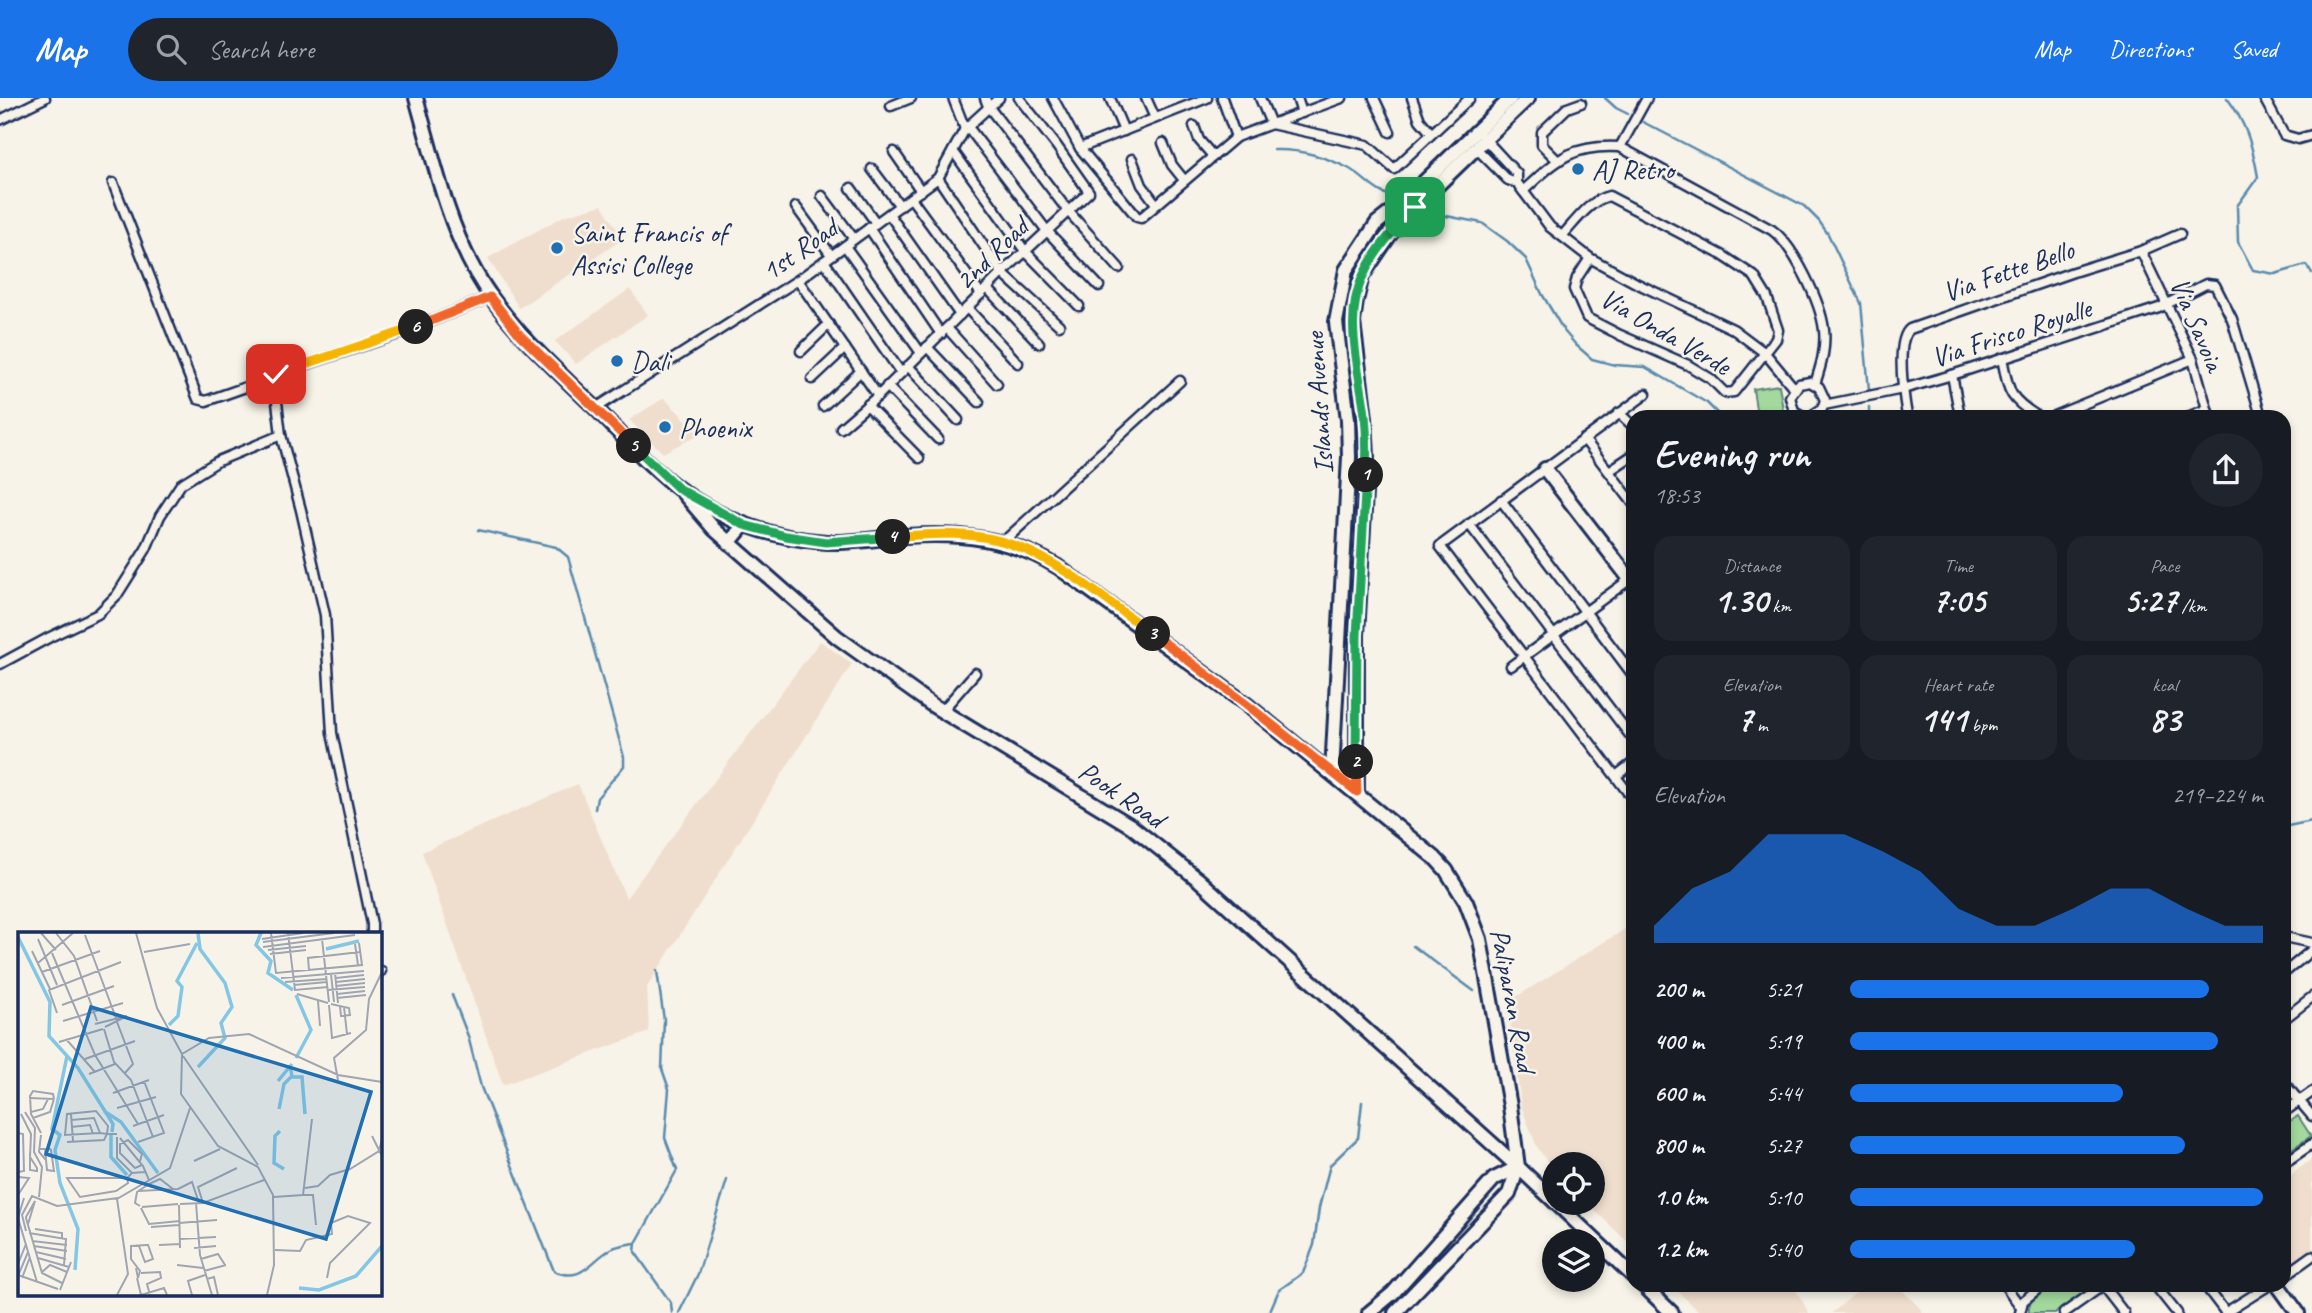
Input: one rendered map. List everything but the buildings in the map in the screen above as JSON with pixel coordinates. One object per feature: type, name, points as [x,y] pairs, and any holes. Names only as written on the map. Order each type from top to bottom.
[{"type":"street","points":[[0,120],[34,100],[45,98]]},
{"type":"street","name":"Paliparan Road","points":[[416,98],[457,230],[490,297],[520,335],[679,489],[744,525],[786,536],[826,542],[941,534],[1003,542],[1033,553],[1058,567],[1246,704],[1435,858],[1446,870],[1465,902],[1480,939],[1510,1106],[1518,1167]]},
{"type":"street","points":[[891,106],[911,98]]},
{"type":"street","points":[[953,98],[966,128],[1047,231],[1099,286]]},
{"type":"street","name":"1st Road","points":[[596,408],[798,279],[938,178],[966,128],[987,102],[999,98]]},
{"type":"street","name":"2nd Road","points":[[841,428],[878,396],[1002,272],[1089,192],[1019,98]]},
{"type":"street","points":[[1052,98],[1080,148],[1137,217],[1143,218],[1212,155],[1237,137],[1337,99]]},
{"type":"street","points":[[1110,98],[1124,131]]},
{"type":"street","points":[[1146,98],[1155,118]]},
{"type":"street","points":[[1080,148],[1155,118],[1186,102],[1207,98]]},
{"type":"street","points":[[1222,98],[1237,137]]},
{"type":"street","points":[[1260,98],[1271,124]]},
{"type":"street","points":[[1297,98],[1302,113]]},
{"type":"street","points":[[1374,98],[1390,132]]},
{"type":"street","points":[[1412,98],[1420,120],[1432,133]]},
{"type":"street","name":"Islands Avenue","points":[[1357,792],[1357,635],[1367,457],[1353,322],[1356,301],[1363,276],[1391,233],[1477,140],[1511,98]]},
{"type":"street","name":"Islands Avenue","points":[[1332,772],[1349,457],[1348,420],[1336,322],[1346,270],[1377,223],[1528,98]]},
{"type":"street","points":[[1620,147],[1647,98]]},
{"type":"street","points":[[2264,98],[2284,135],[2298,139],[2312,135]]},
{"type":"street","points":[[1271,124],[1367,145],[1393,169],[1464,100]]},
{"type":"street","points":[[987,102],[1068,211],[1119,268]]},
{"type":"street","points":[[1558,161],[1542,145],[1542,132],[1567,108],[1581,103]]},
{"type":"street","points":[[1194,126],[1199,139],[1212,155]]},
{"type":"street","points":[[1477,140],[1508,180],[1517,183],[1550,227],[1590,258],[1733,329],[1765,353],[1794,388]]},
{"type":"street","points":[[1163,143],[1172,165],[1184,180]]},
{"type":"street","points":[[1523,191],[1558,161],[1586,147],[1620,147],[1783,238],[1793,251],[1821,315],[1825,343],[1815,384]]},
{"type":"street","points":[[953,151],[1025,251],[1079,306]]},
{"type":"street","points":[[894,152],[921,191]]},
{"type":"street","points":[[1132,159],[1142,186],[1156,204]]},
{"type":"street","points":[[872,169],[900,206]]},
{"type":"street","points":[[938,178],[1002,272],[1059,325]]},
{"type":"street","points":[[113,183],[198,399],[206,401],[276,374],[407,331],[490,297]]},
{"type":"street","points":[[851,188],[872,226],[944,331],[997,384]]},
{"type":"street","points":[[822,195],[854,239]]},
{"type":"street","points":[[1562,236],[1589,207],[1600,198],[1609,196],[1722,255],[1754,276],[1767,297],[1778,330],[1776,339],[1765,353]]},
{"type":"street","points":[[911,198],[984,291],[1039,343]]},
{"type":"street","points":[[796,207],[901,373]]},
{"type":"street","points":[[889,214],[963,311],[1018,363]]},
{"type":"street","name":"Via Fette Bello","points":[[1906,410],[1903,390],[1903,338],[1910,329],[2141,251],[2180,234]]},
{"type":"street","points":[[845,246],[924,350],[979,402]]},
{"type":"street","name":"Via Savoia","points":[[2141,251],[2193,359],[2207,410]]},
{"type":"street","name":"Via Onda Verde","points":[[1590,258],[1577,278],[1574,289],[1587,318],[1688,365],[1710,379],[1725,393],[1734,392],[1765,353]]},
{"type":"street","points":[[798,279],[878,396]]},
{"type":"street","name":"Via Frisco Royalle","points":[[1824,405],[1903,390],[1952,375],[2168,305],[2206,284],[2215,285],[2232,319],[2259,410]]},
{"type":"street","points":[[801,351],[829,324]]},
{"type":"street","points":[[811,379],[845,348]]},
{"type":"street","points":[[2002,358],[2010,393],[2017,403],[2028,410]]},
{"type":"street","points":[[2069,410],[2193,359]]},
{"type":"street","points":[[908,366],[958,420]]},
{"type":"street","points":[[823,406],[861,371]]},
{"type":"street","points":[[1952,375],[1959,410]]},
{"type":"street","points":[[274,377],[281,435],[320,584],[325,615],[332,733],[372,932]]},
{"type":"street","points":[[1003,542],[1180,381]]},
{"type":"street","points":[[1794,410],[1790,397],[1794,388],[1804,382],[1815,384],[1825,395],[1821,410]]},
{"type":"street","points":[[887,386],[938,439]]},
{"type":"street","points":[[1626,790],[1440,546],[1646,394]]},
{"type":"street","points":[[867,405],[919,457]]},
{"type":"street","points":[[1619,413],[1626,420]]},
{"type":"street","points":[[0,664],[98,614],[117,595],[146,549],[160,516],[181,484],[201,469],[281,435]]},
{"type":"street","points":[[1584,439],[1626,494]]},
{"type":"street","points":[[1609,471],[1626,459]]},
{"type":"street","points":[[1545,469],[1626,572]]},
{"type":"street","name":"Pook Road","points":[[679,489],[714,530],[819,624],[942,711],[1131,826],[1199,880],[1518,1167]]},
{"type":"street","points":[[1501,500],[1626,666]]},
{"type":"street","points":[[1469,524],[1626,730]]},
{"type":"street","points":[[729,543],[744,525]]},
{"type":"street","points":[[1511,666],[1626,584]]},
{"type":"street","points":[[942,711],[975,673]]},
{"type":"street","points":[[1616,776],[1626,769]]},
{"type":"street","points":[[2291,938],[2312,943]]},
{"type":"street","points":[[2291,967],[2312,950]]},
{"type":"street","points":[[2291,1014],[2312,997]]},
{"type":"street","points":[[2291,1090],[2312,1116]]},
{"type":"street","points":[[2291,1107],[2312,1092]]},
{"type":"street","points":[[2291,1158],[2312,1144]]},
{"type":"street","points":[[1518,1167],[1542,1190]]},
{"type":"street","points":[[1369,1313],[1393,1293],[1494,1179],[1518,1167]]},
{"type":"street","points":[[1395,1313],[1509,1194],[1518,1167]]},
{"type":"street","points":[[1568,1215],[1626,1269]]},
{"type":"street","points":[[2291,1271],[2312,1256]]},
{"type":"street","points":[[1650,1292],[1672,1313]]},
{"type":"street","points":[[2009,1292],[2020,1309]]},
{"type":"street","points":[[2020,1309],[2026,1297],[2033,1292]]},
{"type":"street","points":[[2068,1312],[2095,1292]]},
{"type":"street","points":[[2109,1292],[2124,1313]]},
{"type":"street","points":[[2160,1292],[2177,1313]]},
{"type":"street","points":[[2210,1292],[2225,1313],[2260,1292]]},
{"type":"street","points":[[2275,1292],[2288,1313]]},
{"type":"street","points":[[2278,1292],[2298,1313]]},
{"type":"street","points":[[1393,1293],[1406,1303]]},
{"type":"shaded area","name":"Saint Francis of Assisi College","points":[[602,205],[623,239],[519,308],[488,258],[564,216]]},
{"type":"shaded area","points":[[630,289],[648,315],[576,364],[555,341]]},
{"type":"shaded area","name":"Phoenix","points":[[664,398],[700,434],[663,453],[629,420]]},
{"type":"shaded area","points":[[820,641],[852,664],[647,987],[649,1032],[503,1085],[422,852],[578,784],[626,898]]},
{"type":"shaded area","points":[[1626,928],[1626,1240],[1600,1215],[1605,1215],[1605,1152],[1542,1154],[1521,1106],[1508,1002]]},
{"type":"shaded area","points":[[2312,1159],[2312,1251],[2291,1264],[2291,1175]]},
{"type":"shaded area","points":[[1678,1292],[1797,1292],[1809,1313],[1701,1313]]},
{"type":"shaded area","points":[[1857,1292],[1904,1292],[1923,1311],[1920,1313],[1832,1313]]},
{"type":"green space","points":[[1779,385],[1783,410],[1756,410],[1753,389]]},
{"type":"green space","points":[[2298,1116],[2311,1136],[2291,1149],[2291,1120]]},
{"type":"green space","points":[[2086,1292],[2055,1313],[2029,1313],[2033,1299],[2041,1293]]},
{"type":"waterway","points":[[1605,98],[1628,114]]},
{"type":"waterway","points":[[2227,98],[2248,136],[2258,177],[2237,206],[2238,242],[2253,270],[2275,274],[2306,265],[2312,273]]},
{"type":"waterway","points":[[1643,122],[1804,206],[1819,221],[1861,303],[1869,390]]},
{"type":"waterway","points":[[1274,150],[1303,152],[1331,160],[1348,168],[1379,191],[1399,195]]},
{"type":"waterway","points":[[1426,212],[1482,223],[1507,241],[1526,259],[1542,294],[1564,331],[1592,359],[1615,365],[1645,367],[1707,403],[1714,410]]},
{"type":"waterway","points":[[478,530],[556,547],[568,557],[624,757],[624,766],[597,798],[595,809]]},
{"type":"waterway","points":[[2291,825],[2312,821]]},
{"type":"waterway","points":[[1413,946],[1474,991]]},
{"type":"waterway","points":[[657,971],[664,1020],[662,1069],[669,1089],[665,1138],[677,1170],[636,1243],[635,1252],[671,1303],[672,1313]]},
{"type":"waterway","points":[[452,995],[468,1036],[481,1087],[554,1271],[564,1274],[580,1272],[613,1248],[636,1243]]},
{"type":"waterway","points":[[1269,1313],[1279,1290],[1303,1273],[1314,1245],[1319,1208],[1330,1165],[1358,1138],[1362,1102]]},
{"type":"waterway","points":[[679,1313],[698,1274],[727,1180]]},
{"type":"place","name":"AJ Retro","points":[[1578,169]]},
{"type":"place","name":"Saint Francis of Assisi College","points":[[557,248]]},
{"type":"place","name":"Dali","points":[[617,361]]},
{"type":"place","name":"Phoenix","points":[[665,427]]},
{"type":"route","points":[[276,374],[407,331],[490,297],[520,335],[679,489],[734,521],[786,536],[826,542],[941,534],[970,536],[1016,545],[1058,567],[1153,635],[1357,792],[1357,635],[1367,457],[1353,322],[1363,276],[1391,233],[1415,207]]}]
